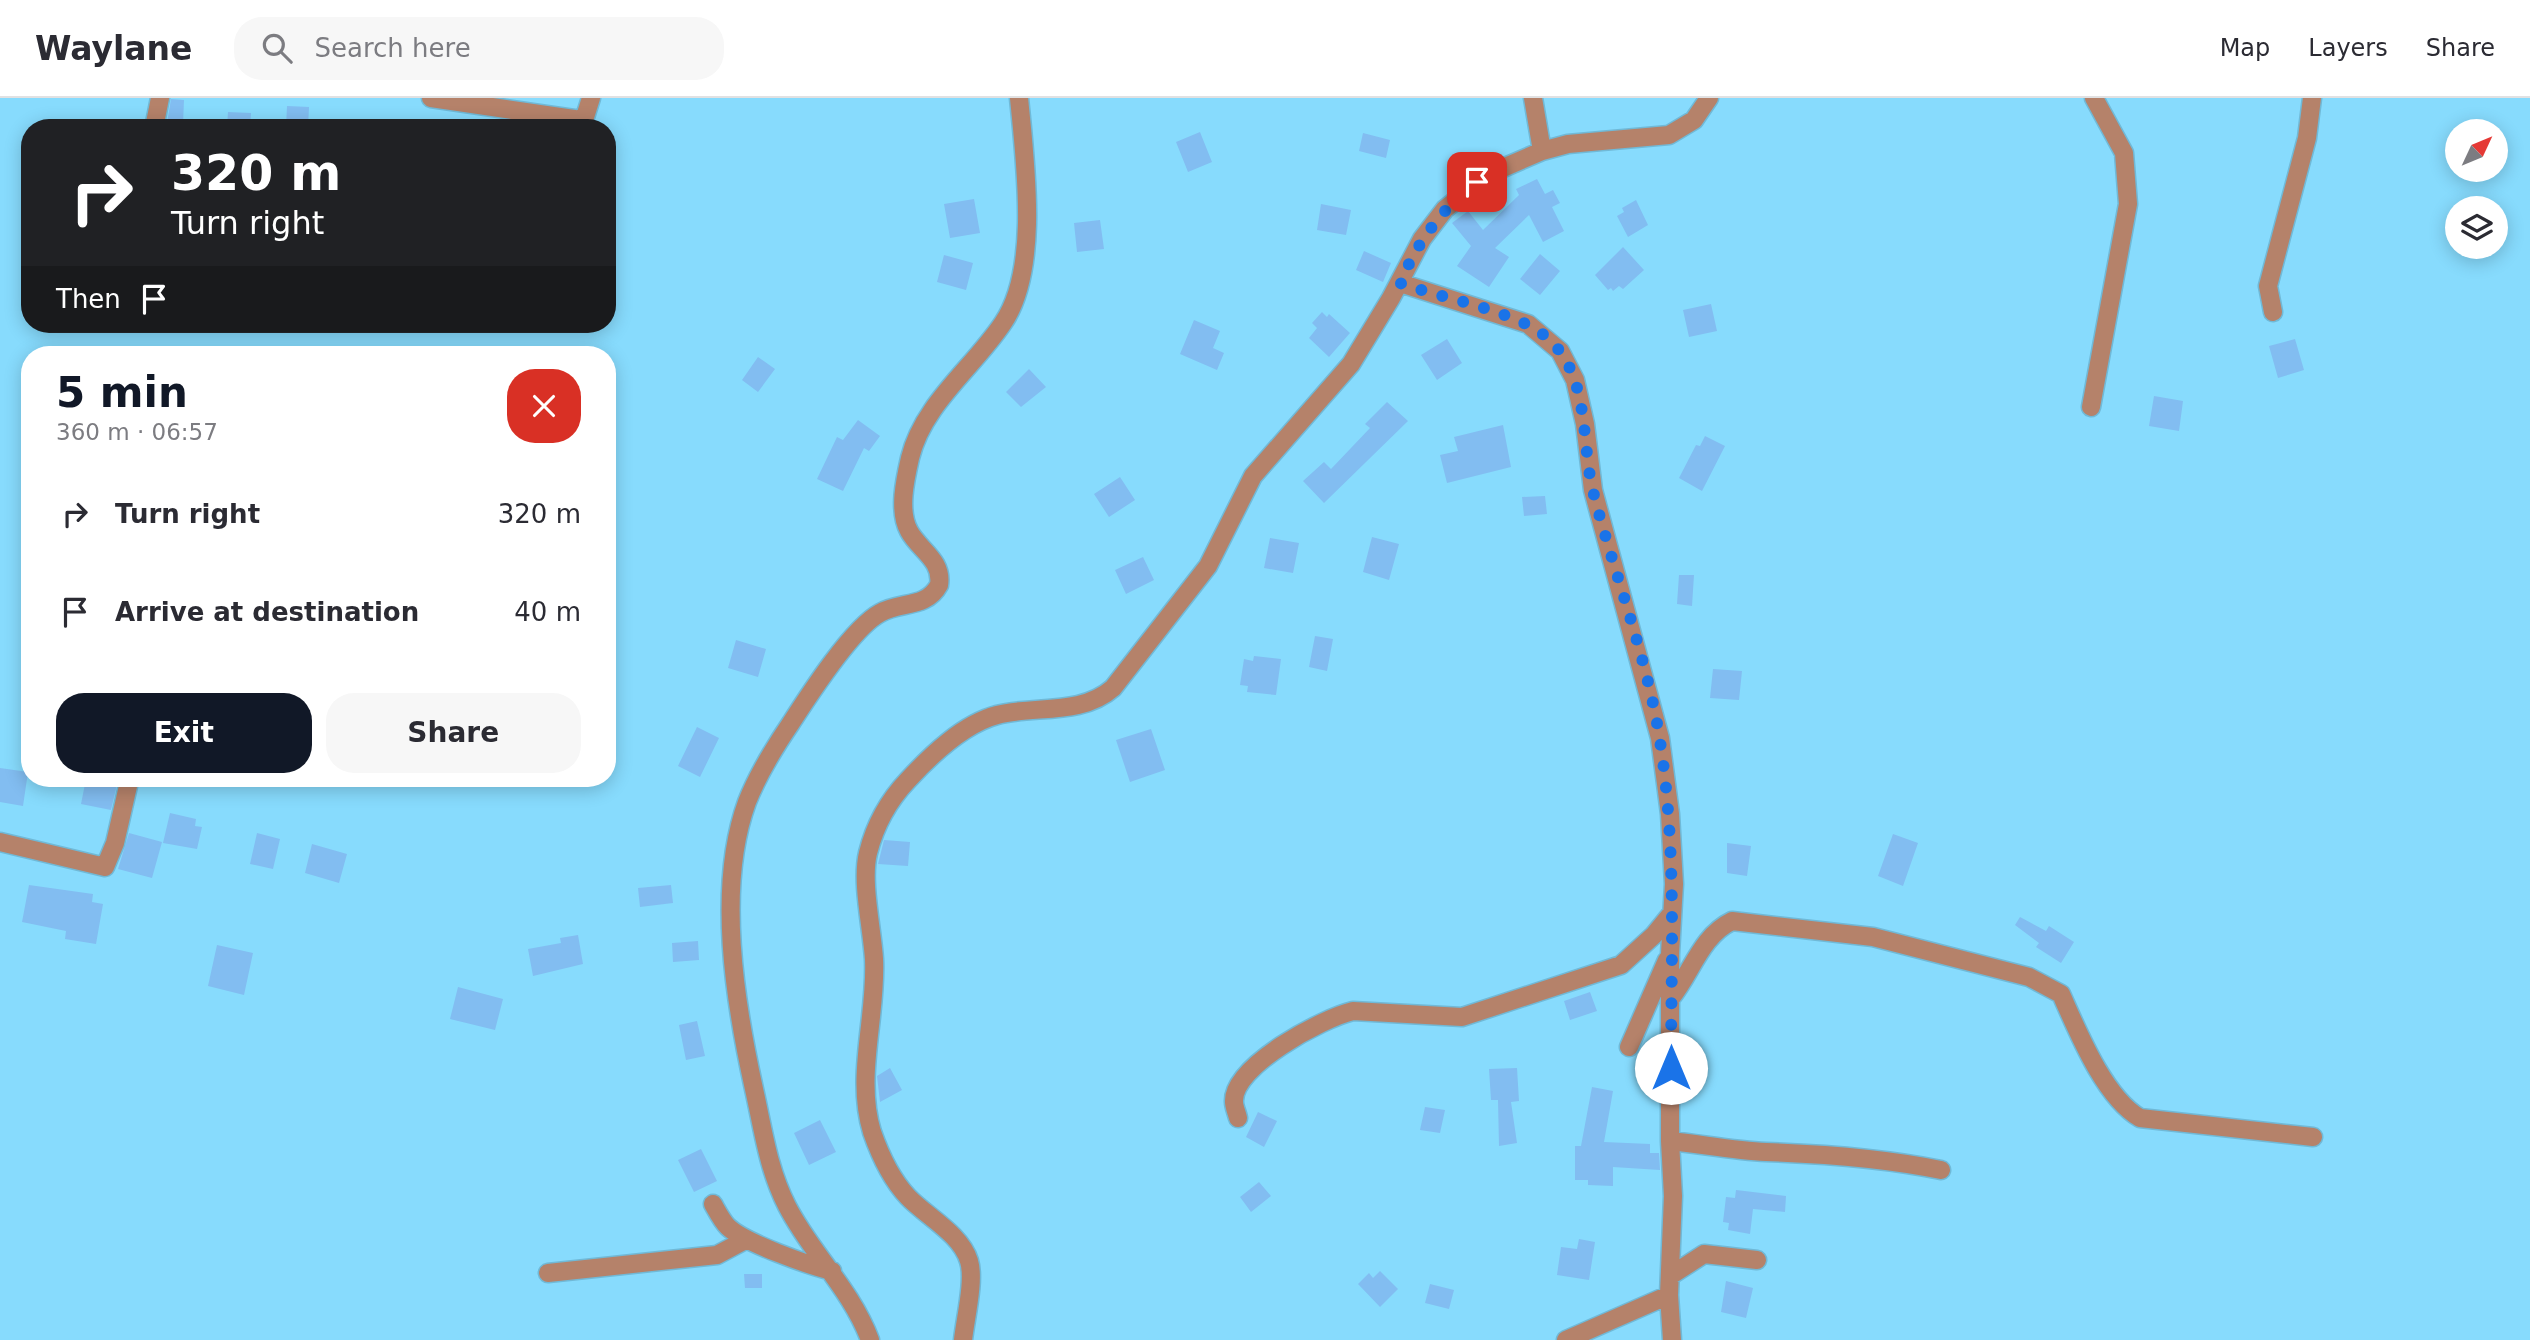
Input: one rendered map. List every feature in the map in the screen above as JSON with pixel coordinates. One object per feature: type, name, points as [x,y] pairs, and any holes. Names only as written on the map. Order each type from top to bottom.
[{"type":"street","points":[[156,119],[160,98]]},
{"type":"street","points":[[431,98],[568,119]]},
{"type":"street","points":[[583,119],[591,98]]},
{"type":"street","points":[[870,1340],[852,1303],[832,1271],[810,1244],[787,1205],[763,1138],[737,1006],[733,967],[731,929],[739,831],[747,801],[764,765],[812,694],[864,625],[887,609],[928,598],[939,585],[939,571],[908,531],[903,498],[916,435],[1002,324],[1019,291],[1025,216],[1019,98]]},
{"type":"street","points":[[1533,98],[1542,151]]},
{"type":"street","points":[[962,1340],[969,1261],[957,1241],[906,1195],[886,1166],[872,1131],[865,1087],[874,960],[867,857],[874,832],[889,802],[930,758],[979,721],[1012,712],[1083,705],[1113,688],[1208,566],[1253,475],[1351,364],[1400,283],[1422,239],[1457,198],[1489,174],[1542,151],[1569,144],[1669,135],[1693,120],[1709,98]]},
{"type":"street","points":[[2091,407],[2128,204],[2124,153],[2094,98]]},
{"type":"street","points":[[2273,312],[2268,286],[2307,138],[2312,98]]},
{"type":"street","points":[[1400,283],[1528,324],[1550,340],[1569,365],[1585,424],[1593,490],[1660,738],[1670,814],[1674,884],[1670,954],[1670,1141],[1673,1195],[1669,1295],[1672,1340]]},
{"type":"street","points":[[0,842],[105,867],[115,843],[128,787]]},
{"type":"street","points":[[1238,1118],[1233,1100],[1241,1082],[1264,1058],[1335,1015],[1353,1011],[1461,1017],[1621,965],[1654,935],[1672,913]]},
{"type":"street","points":[[1671,998],[1685,980],[1709,937],[1718,928],[1732,921],[1873,937],[2029,977],[2049,985],[2061,994],[2108,1085],[2125,1109],[2140,1118],[2313,1137]]},
{"type":"street","points":[[1629,1046],[1670,954]]},
{"type":"street","points":[[1670,1141],[1765,1152],[1797,1151],[1895,1160],[1941,1170]]},
{"type":"street","points":[[713,1204],[729,1227],[747,1238],[810,1266],[832,1271]]},
{"type":"street","points":[[548,1273],[718,1255],[747,1238]]},
{"type":"street","points":[[1670,1276],[1704,1254],[1757,1260]]},
{"type":"street","points":[[1566,1340],[1669,1295]]},
{"type":"building","points":[[171,99],[184,100],[183,119],[168,119]]},
{"type":"building","points":[[287,106],[309,107],[308,119],[286,119]]},
{"type":"building","points":[[228,112],[251,113],[251,119],[228,119]]},
{"type":"building","points":[[1200,132],[1212,162],[1188,172],[1176,142]]},
{"type":"building","points":[[1363,133],[1390,140],[1386,158],[1359,151]]},
{"type":"building","points":[[1537,179],[1545,194],[1553,190],[1560,203],[1552,207],[1564,231],[1543,242],[1529,215],[1495,248],[1509,257],[1489,287],[1457,266],[1471,246],[1452,223],[1468,211],[1483,230],[1519,195],[1516,189]]},
{"type":"building","points":[[974,199],[980,233],[950,238],[944,204]]},
{"type":"building","points":[[1636,200],[1648,225],[1628,237],[1617,216],[1624,212],[1622,208]]},
{"type":"building","points":[[1321,204],[1351,210],[1346,235],[1317,230]]},
{"type":"building","points":[[1100,220],[1104,249],[1077,252],[1074,223]]},
{"type":"building","points":[[1623,247],[1644,270],[1623,289],[1619,286],[1613,291],[1611,288],[1608,290],[1595,275]]},
{"type":"building","points":[[1364,251],[1391,263],[1383,282],[1356,270]]},
{"type":"building","points":[[1540,254],[1560,271],[1540,295],[1520,279]]},
{"type":"building","points":[[944,255],[973,263],[966,290],[937,282]]},
{"type":"building","points":[[1711,304],[1717,331],[1689,337],[1683,310]]},
{"type":"building","points":[[1322,312],[1327,317],[1329,314],[1350,333],[1329,357],[1309,338],[1317,328],[1312,323]]},
{"type":"building","points":[[1194,320],[1220,331],[1213,348],[1224,353],[1217,370],[1180,354]]},
{"type":"building","points":[[1447,339],[1462,363],[1437,380],[1421,355]]},
{"type":"building","points":[[2295,339],[2304,370],[2278,378],[2269,346]]},
{"type":"building","points":[[758,357],[775,369],[758,392],[742,380]]},
{"type":"building","points":[[1029,369],[1046,387],[1021,407],[1006,392]]},
{"type":"building","points":[[2154,396],[2183,401],[2179,431],[2149,426]]},
{"type":"building","points":[[1387,402],[1408,421],[1324,503],[1303,481],[1324,462],[1331,469],[1370,428],[1365,424]]},
{"type":"building","points":[[858,420],[880,436],[869,451],[864,448],[843,491],[817,479],[837,437],[843,440]]},
{"type":"building","points":[[1503,425],[1511,467],[1447,483],[1440,455],[1458,451],[1454,437]]},
{"type":"building","points":[[1705,436],[1725,446],[1702,491],[1679,478],[1696,445],[1700,446]]},
{"type":"building","points":[[1120,477],[1135,500],[1109,517],[1094,494]]},
{"type":"building","points":[[1545,496],[1547,514],[1524,516],[1522,497]]},
{"type":"building","points":[[1372,537],[1399,544],[1389,580],[1363,572]]},
{"type":"building","points":[[1270,538],[1299,543],[1293,573],[1264,568]]},
{"type":"building","points":[[1143,557],[1154,580],[1126,594],[1115,570]]},
{"type":"building","points":[[1679,575],[1694,575],[1692,606],[1677,604]]},
{"type":"building","points":[[1315,636],[1333,639],[1327,671],[1309,667]]},
{"type":"building","points":[[736,640],[766,649],[758,677],[728,668]]},
{"type":"building","points":[[1254,656],[1281,659],[1276,695],[1247,692],[1248,686],[1240,685],[1244,659],[1253,661]]},
{"type":"building","points":[[1713,669],[1742,671],[1739,700],[1710,698]]},
{"type":"building","points":[[697,727],[719,738],[700,777],[678,766]]},
{"type":"building","points":[[1151,729],[1165,770],[1130,782],[1116,740]]},
{"type":"building","points":[[0,768],[21,771],[21,787],[26,787],[23,806],[0,802]]},
{"type":"building","points":[[84,787],[117,787],[111,810],[81,804]]},
{"type":"building","points":[[170,813],[196,819],[195,826],[202,827],[197,849],[163,843]]},
{"type":"building","points":[[129,833],[162,842],[152,878],[118,869]]},
{"type":"building","points":[[257,833],[280,839],[273,869],[250,864]]},
{"type":"building","points":[[1893,834],[1918,843],[1903,886],[1878,876]]},
{"type":"building","points":[[884,840],[910,842],[908,866],[878,864]]},
{"type":"building","points":[[1727,843],[1751,846],[1747,876],[1727,873]]},
{"type":"building","points":[[312,844],[347,854],[339,883],[305,873]]},
{"type":"building","points":[[29,885],[93,894],[92,902],[103,904],[96,944],[65,939],[66,931],[22,922]]},
{"type":"building","points":[[671,885],[673,903],[640,907],[638,888]]},
{"type":"building","points":[[2020,917],[2046,931],[2049,926],[2074,942],[2061,963],[2036,947],[2039,943],[2015,925]]},
{"type":"building","points":[[578,935],[583,964],[533,976],[528,949],[561,943],[560,938]]},
{"type":"building","points":[[698,941],[699,960],[673,962],[672,943]]},
{"type":"building","points":[[217,945],[253,953],[244,995],[208,986]]},
{"type":"building","points":[[458,987],[503,999],[495,1030],[450,1019]]},
{"type":"building","points":[[1590,992],[1597,1011],[1570,1020],[1564,1001]]},
{"type":"building","points":[[697,1021],[705,1056],[686,1060],[679,1025]]},
{"type":"building","points":[[890,1068],[902,1090],[880,1102],[877,1076]]},
{"type":"building","points":[[1517,1068],[1519,1101],[1511,1102],[1517,1143],[1499,1146],[1498,1100],[1491,1100],[1489,1069]]},
{"type":"building","points":[[1592,1087],[1613,1091],[1604,1142],[1650,1144],[1650,1153],[1659,1153],[1660,1170],[1613,1167],[1613,1186],[1588,1185],[1588,1180],[1575,1180],[1575,1146],[1581,1146]]},
{"type":"building","points":[[1425,1107],[1445,1110],[1440,1133],[1420,1130]]},
{"type":"building","points":[[1258,1112],[1277,1121],[1264,1147],[1246,1137]]},
{"type":"building","points":[[820,1120],[836,1152],[809,1165],[794,1133]]},
{"type":"building","points":[[701,1149],[717,1181],[694,1192],[678,1160]]},
{"type":"building","points":[[1259,1182],[1271,1196],[1251,1212],[1240,1197]]},
{"type":"building","points":[[1736,1190],[1786,1196],[1785,1212],[1753,1209],[1750,1234],[1728,1230],[1729,1223],[1723,1222],[1726,1197],[1735,1198]]},
{"type":"building","points":[[1579,1239],[1595,1242],[1589,1280],[1557,1275],[1561,1247],[1577,1249]]},
{"type":"building","points":[[1380,1271],[1398,1289],[1380,1307],[1358,1284],[1369,1273],[1373,1278]]},
{"type":"building","points":[[744,1274],[762,1274],[762,1288],[745,1288]]},
{"type":"building","points":[[1726,1281],[1753,1288],[1746,1318],[1721,1312]]},
{"type":"building","points":[[1430,1284],[1454,1290],[1449,1309],[1425,1303]]},
{"type":"route","points":[[1477,182],[1433,223],[1411,257],[1400,283],[1439,298],[1528,324],[1560,351],[1575,380],[1585,424],[1593,490],[1660,738],[1670,814],[1674,884],[1670,954],[1671,1068]]}]
